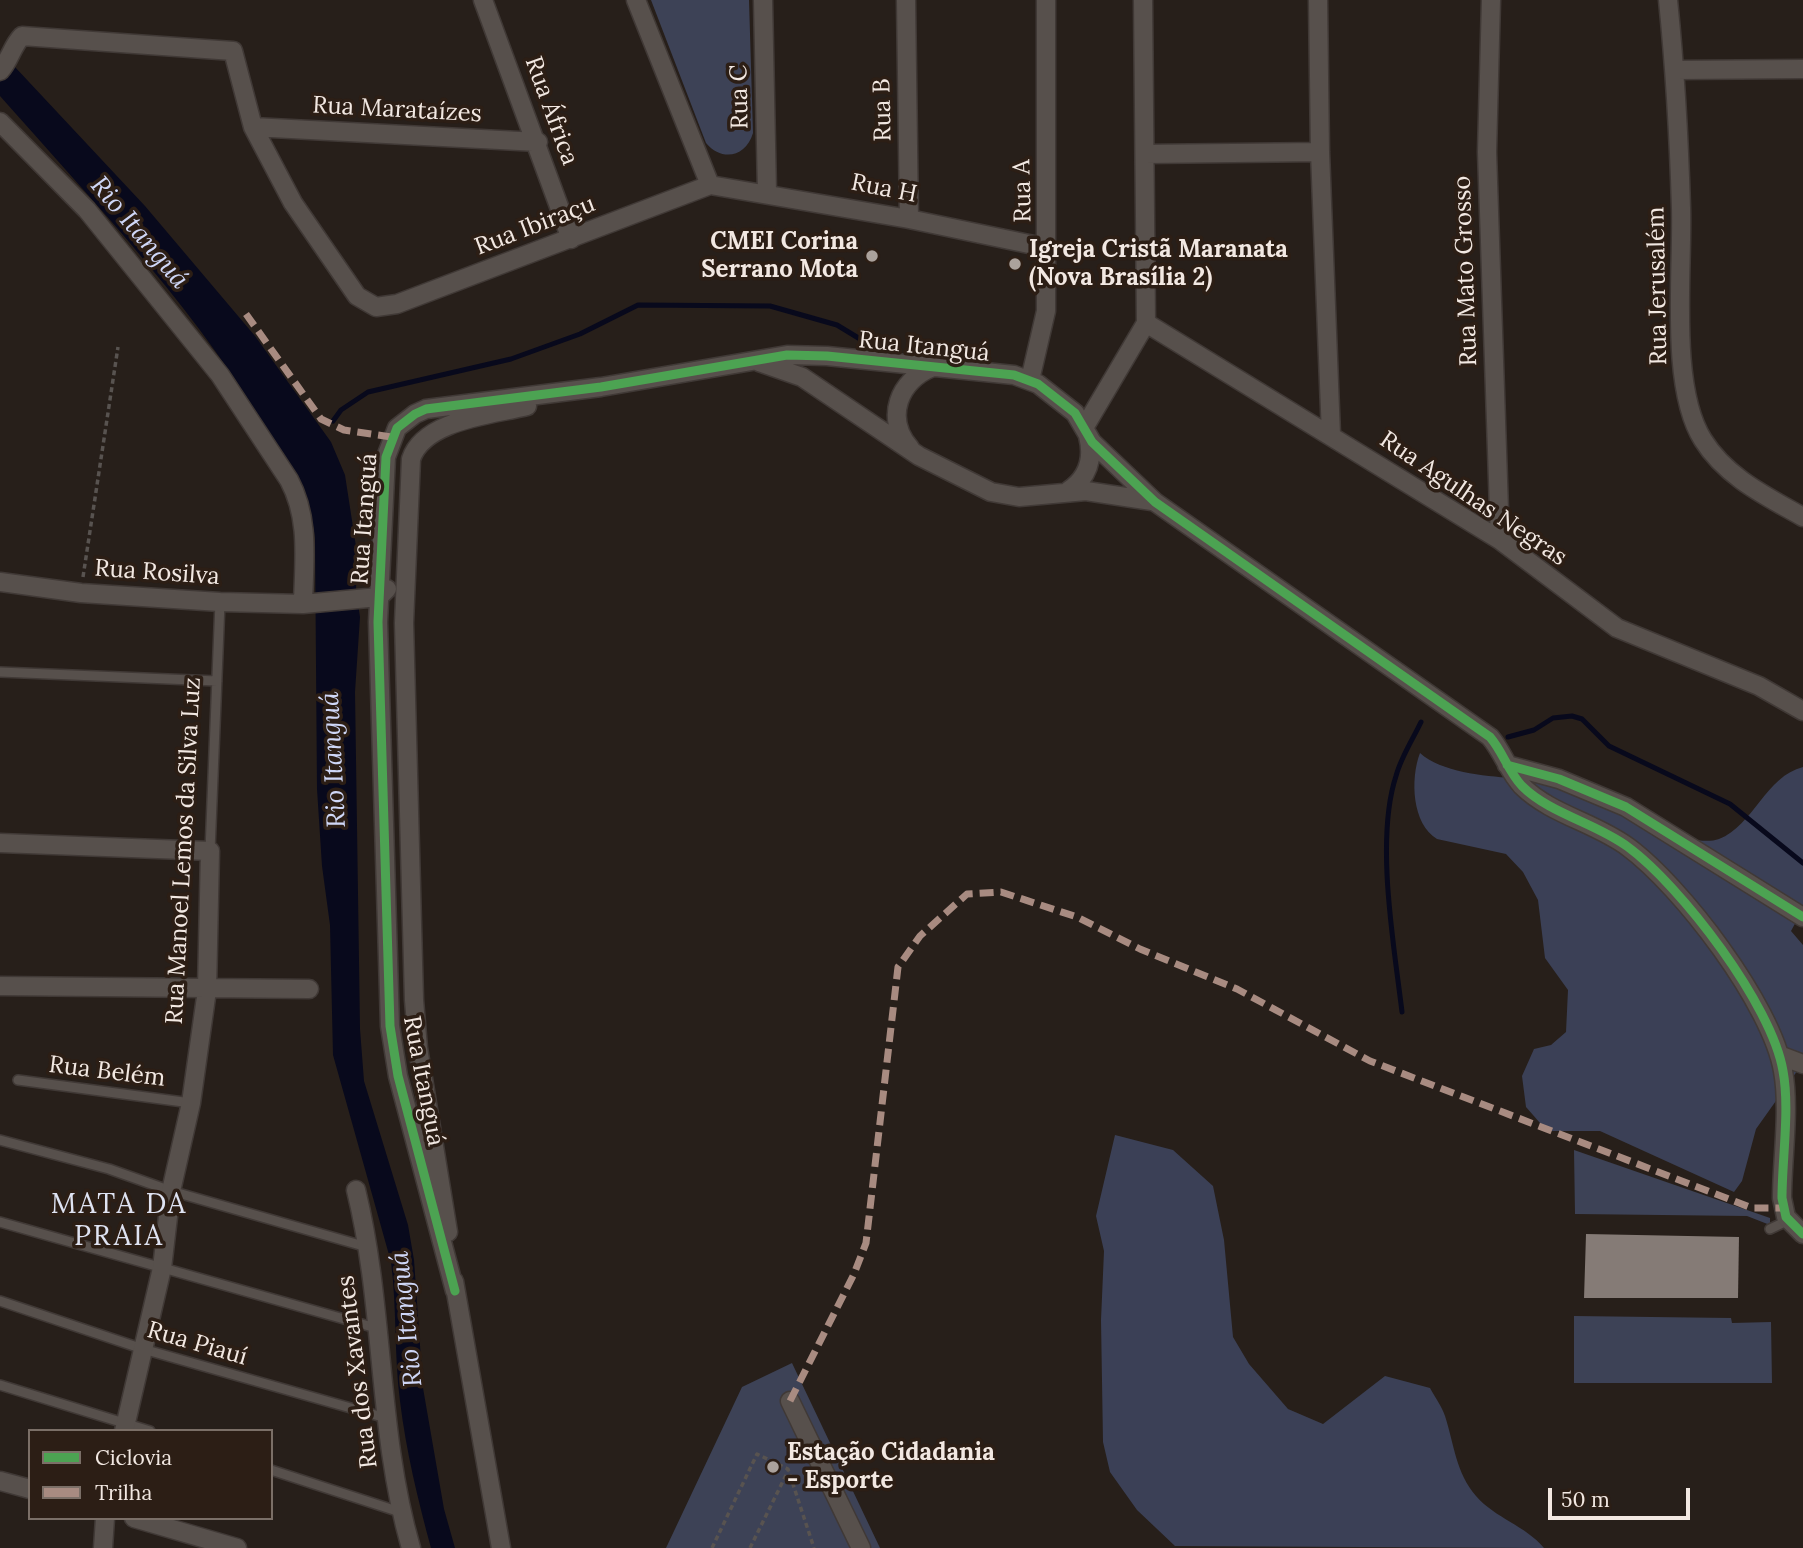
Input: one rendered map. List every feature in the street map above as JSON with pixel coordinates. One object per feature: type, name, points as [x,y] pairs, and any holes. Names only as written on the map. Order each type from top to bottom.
[{"type":"street","name":"Rua África","points":[[483,0],[538,142],[571,239]]},
{"type":"street","points":[[636,0],[710,185]]},
{"type":"street","name":"Rua C","points":[[763,0],[767,192]]},
{"type":"street","name":"Rua B","points":[[906,0],[909,219]]},
{"type":"street","name":"Rua A","points":[[1031,380],[1045,326],[1048,248],[1046,0]]},
{"type":"street","points":[[1068,491],[1087,471],[1091,453],[1086,432],[1153,327],[1145,154],[1143,0]]},
{"type":"street","points":[[1318,0],[1320,152],[1331,435]]},
{"type":"street","name":"Rua Mato Grosso","points":[[1491,0],[1487,152],[1500,540]]},
{"type":"street","name":"Rua Jerusalém","points":[[1668,0],[1675,70],[1681,210],[1681,335],[1690,407],[1702,440],[1740,481],[1803,517]]},
{"type":"street","points":[[6,65],[15,44],[22,36],[233,51],[253,127]]},
{"type":"street","points":[[1675,70],[1803,69]]},
{"type":"street","points":[[0,122],[87,210],[220,376],[289,480],[300,503],[304,524],[308,604]]},
{"type":"street","name":"Rua Marataízes","points":[[253,127],[538,142]]},
{"type":"street","name":"Rua Ibiraçu","points":[[253,127],[293,203],[357,296],[376,307],[397,304],[710,185]]},
{"type":"street","points":[[1145,154],[1320,152]]},
{"type":"street","name":"Rua H","points":[[710,185],[767,192],[1048,248]]},
{"type":"street","name":"Rua Agulhas Negras","points":[[1153,327],[1500,540],[1617,628],[1759,687],[1803,711]]},
{"type":"street","name":"Rua Itanguá","points":[[455,1291],[398,1076],[390,1026],[379,597],[386,457],[391,437],[405,420],[426,409],[601,387],[807,354],[1014,375],[1031,380],[1075,413],[1086,432],[1155,502]]},
{"type":"street","name":"Rua Itanguá","points":[[752,361],[779,367],[802,377],[919,456],[991,492],[1032,497],[1068,491],[1104,492],[1155,502]]},
{"type":"street","points":[[919,456],[903,440],[897,409],[909,382],[933,367]]},
{"type":"street","name":"Rua Itanguá","points":[[455,1291],[416,1021],[404,574],[411,459],[425,436],[443,428],[601,387]]},
{"type":"street","points":[[1155,502],[1479,729],[1499,748],[1507,765],[1532,794],[1604,831],[1638,855],[1666,881],[1702,923],[1737,972],[1779,1055],[1785,1083],[1782,1198],[1789,1220],[1803,1234]]},
{"type":"street","points":[[379,597],[404,574]]},
{"type":"street","name":"Rua Rosilva","points":[[0,582],[81,593],[220,602],[308,604],[379,597]]},
{"type":"street","points":[[1507,765],[1559,779],[1626,807],[1803,917]]},
{"type":"street","points":[[0,843],[210,851]]},
{"type":"street","name":"Rua Manoel Lemos da Silva Luz","points":[[125,1427],[162,1268],[171,1191],[191,1103],[207,990],[210,851]]},
{"type":"street","points":[[0,986],[309,989]]},
{"type":"street","points":[[1779,1055],[1803,1064]]},
{"type":"street","name":"Rua dos Xavantes","points":[[356,1190],[368,1248],[386,1419],[400,1512],[411,1548]]},
{"type":"street","points":[[455,1291],[501,1548]]},
{"type":"street","points":[[790,1401],[861,1548]]},
{"type":"street","points":[[0,1480],[28,1488]]},
{"type":"street","points":[[103,1548],[105,1520]]},
{"type":"street","points":[[141,1520],[237,1548]]},
{"type":"lane","name":"Rua Manoel Lemos da Silva Luz","points":[[210,851],[220,602]]},
{"type":"lane","points":[[0,672],[217,681]]},
{"type":"lane","name":"Rua Belém","points":[[18,1080],[191,1103]]},
{"type":"lane","points":[[0,1140],[109,1169],[171,1191],[368,1248]]},
{"type":"lane","points":[[1770,1229],[1789,1220]]},
{"type":"lane","points":[[0,1222],[376,1328]]},
{"type":"lane","name":"Rua Piauí","points":[[0,1301],[143,1349],[386,1419]]},
{"type":"lane","points":[[0,1385],[125,1427]]},
{"type":"lane","points":[[273,1471],[400,1512]]},
{"type":"path","points":[[81,593],[118,346]]},
{"type":"path","points":[[712,1548],[757,1454],[789,1469],[814,1548]]},
{"type":"path","points":[[750,1548],[789,1469]]},
{"type":"shaded area","points":[[651,0],[749,0],[753,133],[750,141],[739,152],[726,155],[706,143]]},
{"type":"shaded area","points":[[1420,753],[1439,765],[1463,772],[1549,780],[1659,829],[1703,841],[1719,839],[1731,833],[1779,780],[1803,767],[1803,909],[1791,931],[1803,945],[1803,1057],[1800,1067],[1756,1129],[1742,1181],[1734,1192],[1600,1131],[1547,1131],[1526,1107],[1522,1076],[1534,1049],[1551,1045],[1566,1032],[1568,990],[1545,958],[1538,900],[1523,872],[1506,854],[1437,839],[1422,823],[1414,788]]},
{"type":"shaded area","points":[[1115,1135],[1173,1150],[1213,1186],[1224,1240],[1233,1337],[1249,1364],[1288,1409],[1323,1424],[1385,1376],[1430,1388],[1444,1413],[1460,1468],[1469,1487],[1484,1504],[1537,1540],[1544,1548],[1175,1546],[1137,1510],[1110,1472],[1103,1442],[1101,1320],[1104,1251],[1096,1216]]},
{"type":"shaded area","points":[[1574,1150],[1770,1218],[1770,1225],[1747,1216],[1575,1214]]},
{"type":"shaded area","points":[[1574,1316],[1731,1318],[1732,1323],[1771,1322],[1772,1383],[1574,1383]]},
{"type":"shaded area","name":"Estação Cidadania - Esporte","points":[[792,1363],[880,1548],[666,1548],[742,1387]]},
{"type":"water","name":"Rio Itanguá","points":[[0,51],[145,206],[255,336],[331,442],[345,475],[357,553],[356,591],[360,617],[355,692],[360,1029],[364,1081],[408,1225],[414,1260],[423,1388],[444,1509],[455,1548],[431,1548],[422,1512],[400,1401],[391,1262],[333,1055],[330,925],[322,866],[317,789],[315,539],[310,514],[290,469],[217,353],[148,264],[0,96]]},
{"type":"building","points":[[1586,1234],[1739,1237],[1738,1298],[1584,1298]]},
{"type":"waterway","points":[[333,421],[341,410],[368,392],[511,359],[580,334],[638,305],[770,306],[837,325],[860,339]]},
{"type":"waterway","points":[[1508,737],[1534,730],[1553,718],[1572,716],[1582,719],[1609,746],[1730,804],[1803,863]]},
{"type":"waterway","points":[[1402,1012],[1388,893],[1387,830],[1398,769],[1421,722]]},
{"type":"marked path","points":[[246,314],[321,419],[344,430],[391,437]]},
{"type":"marked path","points":[[790,1401],[854,1274],[866,1243],[898,967],[920,936],[967,894],[1001,892],[1077,917],[1140,949],[1237,989],[1370,1061],[1752,1208],[1783,1208]]},
{"type":"cycle path","points":[[455,1291],[398,1076],[390,1026],[378,622],[386,457],[397,428],[426,409],[601,387],[787,355],[827,356],[1014,375],[1038,384],[1075,413],[1092,442],[1155,502],[1490,737],[1517,780],[1533,796],[1602,831],[1628,847],[1649,865],[1673,889],[1721,949],[1762,1014],[1775,1044],[1783,1071],[1786,1101],[1782,1198],[1786,1217],[1803,1234]]},
{"type":"cycle path","points":[[1507,765],[1559,779],[1626,807],[1803,917]]},
{"type":"place","name":"CMEI Corina Serrano Mota","points":[[872,256]]},
{"type":"place","name":"Igreja Cristã Maranata (Nova Brasília 2)","points":[[1015,264]]},
{"type":"place","name":"Estação Cidadania - Esporte","points":[[773,1467]]},
{"type":"district","name":"MATA DA PRAIA","points":[[119,1221]]}]
